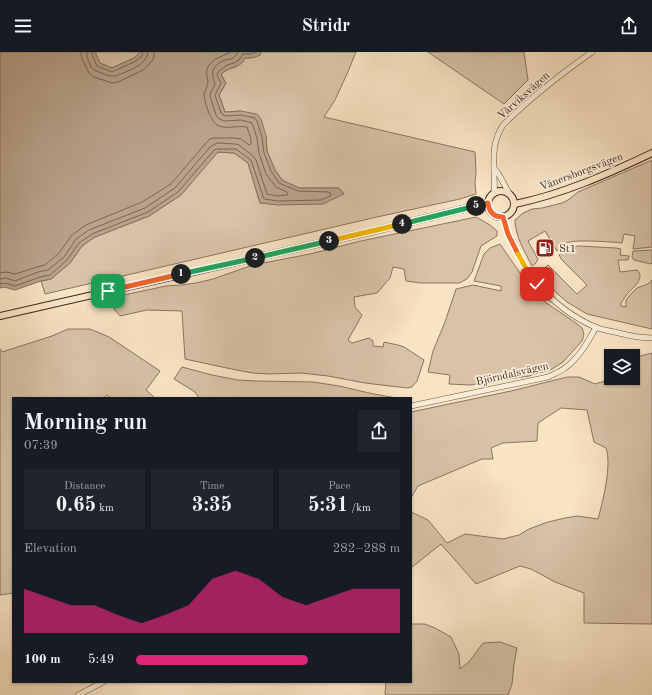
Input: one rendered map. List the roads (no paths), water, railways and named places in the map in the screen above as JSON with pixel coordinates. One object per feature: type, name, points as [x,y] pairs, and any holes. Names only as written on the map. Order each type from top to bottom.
[{"type":"main road","name":"Vänersborgsvägen","points":[[515,204],[560,192],[652,153]]},
{"type":"main road","points":[[501,190],[509,193],[515,204],[511,213],[508,216],[503,217],[493,215],[488,208],[490,197],[494,192],[501,190]]},
{"type":"main road","points":[[0,316],[362,234],[488,203]]},
{"type":"street","name":"Vårviksvägen","points":[[494,192],[493,157],[498,133],[503,126],[546,87],[592,52]]},
{"type":"street","points":[[494,168],[509,193]]},
{"type":"street","points":[[503,217],[508,234],[528,272],[547,295],[568,312],[596,327],[634,337],[652,338]]},
{"type":"street","name":"Björndalsvägen","points":[[412,406],[548,377],[565,368],[580,354],[596,327]]},
{"type":"street","points":[[78,695],[101,683]]},
{"type":"water","points":[[0,52],[95,52],[100,63],[112,68],[134,58],[141,52],[261,52],[260,55],[256,57],[245,58],[240,65],[221,74],[226,83],[219,95],[225,112],[241,111],[257,114],[261,119],[266,136],[267,151],[275,170],[282,180],[299,188],[339,188],[344,194],[323,204],[278,205],[260,203],[248,163],[234,153],[218,152],[181,195],[149,216],[95,237],[82,246],[70,263],[51,279],[15,290],[4,287],[0,288]]},
{"type":"place","name":"St1","points":[[545,248]]}]
